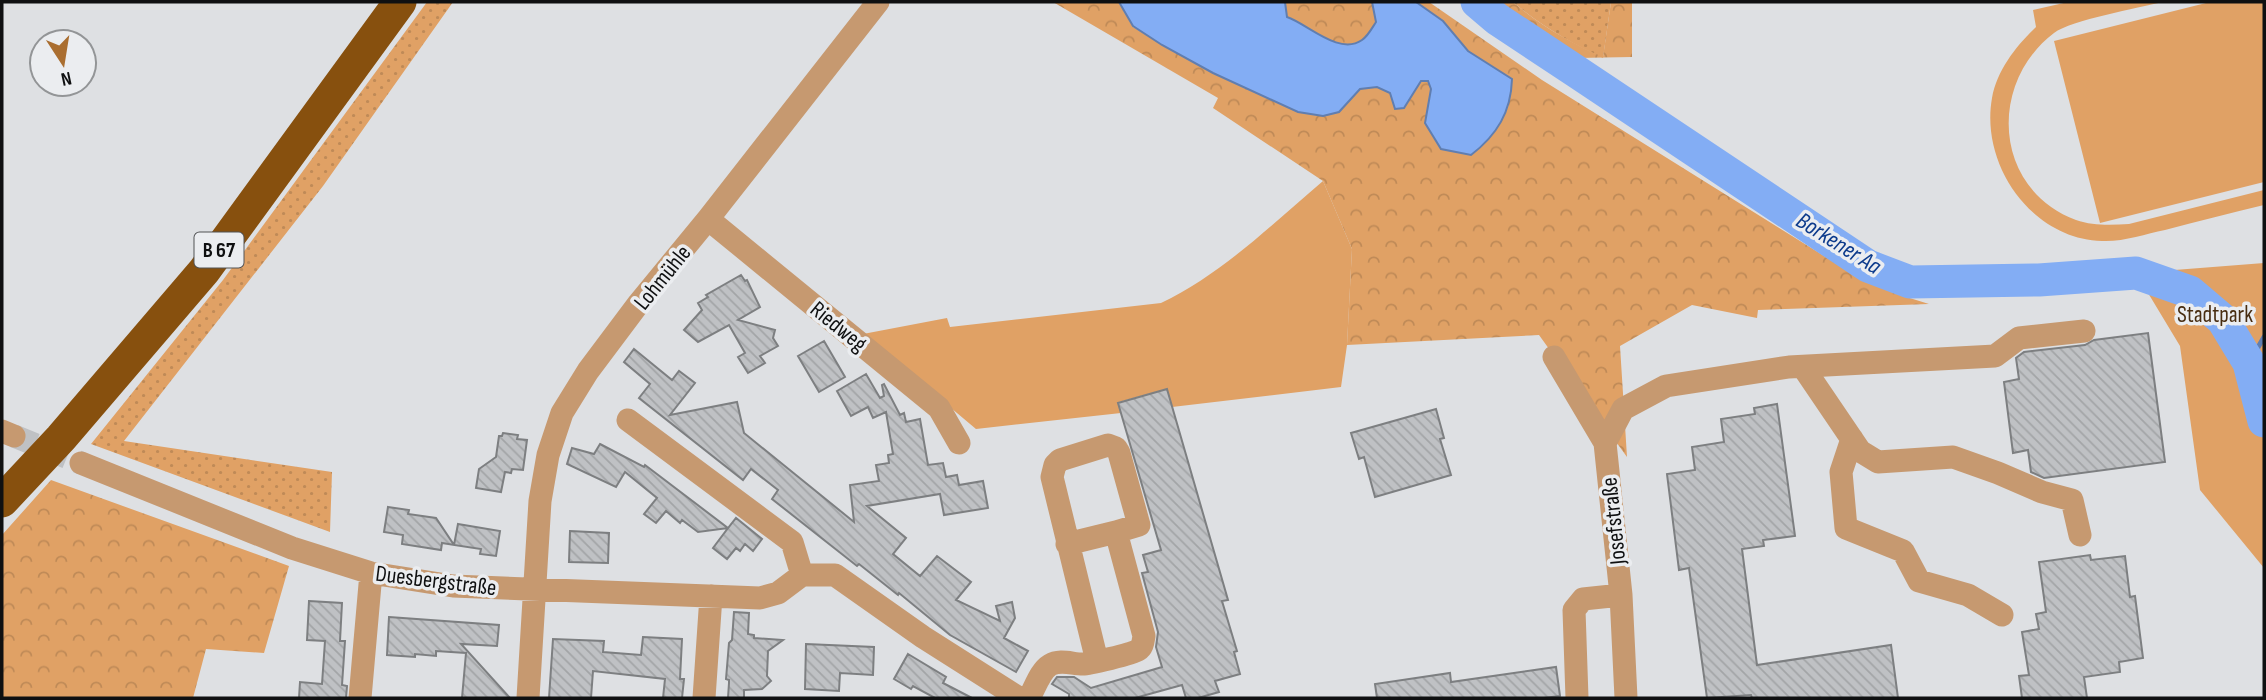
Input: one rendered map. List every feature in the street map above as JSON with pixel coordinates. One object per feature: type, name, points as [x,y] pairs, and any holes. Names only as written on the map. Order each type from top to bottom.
[{"type":"highway","name":"B 67","points":[[6,492],[45,432],[191,257],[378,2]]},
{"type":"highway","name":"B 67","points":[[6,492],[204,271],[400,2]]},
{"type":"street","name":"Lohmühle","points":[[528,698],[540,501],[548,455],[562,413],[603,352],[878,2]]},
{"type":"street","name":"Riedweg","points":[[708,219],[939,408],[959,443]]},
{"type":"street","points":[[1605,443],[1623,409],[1666,386],[1803,367],[1995,356],[2019,338],[2084,331]]},
{"type":"street","name":"Josefstraße","points":[[1554,357],[1605,443],[1621,596],[1626,698]]},
{"type":"street","points":[[1803,367],[1860,451],[1878,462],[1953,457],[2042,492],[2073,500],[2080,535]]},
{"type":"street","points":[[628,420],[792,542],[802,575],[827,574],[844,579],[1015,697],[1052,663],[1086,664],[1138,650],[1143,644],[1144,635],[1116,532]]},
{"type":"street","points":[[1852,439],[1841,472],[1846,528],[1903,551],[1919,581],[1968,595],[2002,615]]},
{"type":"street","points":[[1067,544],[1139,525],[1116,448],[1108,445],[1060,460],[1055,465],[1052,477],[1067,544],[1097,661]]},
{"type":"street","name":"Duesbergstraße","points":[[81,463],[292,548],[371,573],[453,586],[769,597],[802,575]]},
{"type":"street","points":[[360,698],[371,573]]},
{"type":"street","points":[[704,698],[710,596]]},
{"type":"street","points":[[1577,698],[1574,610],[1583,599],[1621,596]]},
{"type":"green space","points":[[427,2],[453,2],[323,186],[124,441],[332,472],[330,532],[91,444],[223,280]]},
{"type":"green space","points":[[1053,2],[1119,2],[1133,27],[1213,73],[1298,112],[1339,112],[1360,89],[1377,87],[1390,93],[1421,80],[1428,81],[1431,89],[1425,123],[1512,79],[1468,51],[1443,21],[1416,2],[1429,2],[1542,80],[1845,269],[1900,295],[1929,304],[1758,310],[1757,318],[1692,305],[1620,346],[1627,457],[1539,335],[1347,345],[1352,249],[1323,181],[1213,108],[1218,98]]},
{"type":"green space","points":[[1285,2],[1372,2],[1376,22],[1362,40],[1353,44],[1334,42],[1286,17]]},
{"type":"green space","points":[[1497,2],[1513,2],[1556,33],[1603,57],[1611,2],[1632,2],[1632,57],[1577,58]]},
{"type":"green space","points":[[1513,2],[1611,2],[1603,58],[1556,33]]},
{"type":"green space","points":[[2068,2],[2162,2],[2063,28],[2054,33],[2033,54],[2018,79],[2010,106],[2009,134],[2015,160],[2028,185],[2049,205],[2076,220],[2096,224],[2129,224],[2264,190],[2264,205],[2110,241],[2077,237],[2054,227],[2033,213],[2016,194],[2003,172],[1994,148],[1990,123],[1992,98],[2008,59],[2036,27],[2033,10]]},
{"type":"green space","points":[[2210,2],[2264,2],[2264,182],[2100,223],[2054,41]]},
{"type":"green space","points":[[1323,181],[1352,249],[1347,345],[1341,387],[1172,407],[1166,389],[1119,402],[1121,413],[976,429],[863,334],[947,318],[950,327],[1161,303],[1205,278],[1225,263]]},
{"type":"green space","name":"Stadtpark","points":[[2264,263],[2264,568],[2200,490],[2180,346],[2136,273]]},
{"type":"green space","points":[[51,480],[289,566],[264,653],[206,649],[193,698],[2,698],[2,535]]},
{"type":"water","points":[[1119,2],[1285,2],[1287,17],[1334,42],[1353,44],[1362,40],[1376,22],[1372,2],[1416,2],[1443,21],[1468,51],[1512,79],[1509,102],[1495,131],[1471,155],[1441,149],[1425,123],[1431,89],[1428,81],[1421,81],[1404,108],[1395,109],[1390,93],[1377,87],[1360,89],[1339,112],[1323,116],[1298,112],[1213,73],[1162,45],[1133,26]]},
{"type":"building","points":[[741,275],[747,280],[760,307],[738,320],[775,330],[773,338],[778,346],[760,356],[765,363],[748,373],[738,357],[745,353],[729,325],[698,342],[684,330],[702,310],[698,303],[708,297],[706,295]]},
{"type":"building","points":[[2148,333],[2165,462],[2044,478],[2031,472],[2028,450],[2013,453],[2004,382],[2019,379],[2016,358],[2024,352],[2085,345],[2094,340]]},
{"type":"building","points":[[824,341],[845,377],[819,392],[798,356]]},
{"type":"building","points":[[634,349],[672,380],[679,371],[695,383],[670,415],[737,402],[744,433],[854,522],[850,485],[879,481],[876,465],[889,463],[888,455],[893,454],[886,412],[873,418],[868,407],[851,416],[837,391],[866,374],[880,398],[884,396],[884,384],[900,415],[904,413],[906,422],[920,419],[928,465],[943,463],[946,477],[957,475],[959,485],[983,481],[988,508],[944,515],[940,494],[867,506],[906,538],[893,554],[920,576],[937,556],[971,582],[956,600],[1000,621],[996,606],[1012,602],[1015,618],[1004,638],[1028,651],[1016,672],[950,635],[899,593],[898,595],[859,564],[857,566],[772,499],[778,490],[751,469],[743,480],[639,398],[650,384],[624,362]]},
{"type":"building","points":[[1167,389],[1228,600],[1222,601],[1237,651],[1234,652],[1240,674],[1215,681],[1219,692],[1198,698],[1186,698],[1182,685],[1135,698],[1069,698],[1069,694],[1052,684],[1057,677],[1074,677],[1091,688],[1162,667],[1156,647],[1158,632],[1142,573],[1148,572],[1143,555],[1161,550],[1118,403]]},
{"type":"building","points":[[1777,404],[1795,536],[1763,540],[1764,546],[1742,549],[1757,665],[1891,645],[1898,698],[1752,698],[1751,695],[1707,698],[1689,568],[1679,570],[1667,474],[1695,470],[1692,447],[1724,442],[1721,419],[1755,414],[1754,408]]},
{"type":"building","points":[[1436,409],[1444,438],[1440,439],[1451,475],[1375,497],[1364,457],[1359,459],[1351,433]]},
{"type":"building","points":[[503,433],[518,435],[517,439],[527,440],[523,470],[512,469],[511,473],[505,472],[501,492],[476,488],[479,469],[496,457],[499,436]]},
{"type":"building","points":[[600,444],[644,467],[645,465],[728,528],[698,532],[682,520],[680,523],[666,511],[656,523],[644,514],[657,498],[625,472],[616,487],[567,464],[572,448],[594,454]]},
{"type":"building","points":[[388,507],[409,510],[408,514],[436,518],[454,545],[442,543],[441,550],[402,544],[403,535],[384,532]]},
{"type":"building","points":[[736,518],[762,539],[753,551],[745,544],[740,551],[736,548],[727,559],[713,548]]},
{"type":"building","points":[[458,524],[500,531],[496,556],[480,554],[481,549],[454,545]]},
{"type":"building","points":[[570,531],[609,533],[608,563],[569,562]]},
{"type":"building","points":[[2090,555],[2091,560],[2125,556],[2130,597],[2135,596],[2143,658],[2119,662],[2120,672],[2084,677],[2087,698],[2022,698],[2019,676],[2029,675],[2022,632],[2039,629],[2036,614],[2046,612],[2039,562]]},
{"type":"building","points":[[309,601],[342,603],[340,641],[345,641],[342,685],[347,686],[346,698],[299,698],[300,682],[322,684],[325,641],[307,640]]},
{"type":"building","points":[[734,612],[749,613],[748,634],[754,635],[754,638],[783,640],[768,651],[767,676],[771,681],[762,689],[744,690],[744,698],[728,698],[729,680],[726,679]]},
{"type":"building","points":[[389,617],[499,625],[497,646],[461,644],[510,698],[462,698],[466,653],[436,651],[436,656],[387,655]]},
{"type":"building","points":[[643,637],[682,639],[682,698],[663,698],[665,679],[593,671],[591,698],[549,698],[553,639],[604,641],[603,652],[641,655]]},
{"type":"building","points":[[806,644],[874,647],[873,675],[840,673],[839,691],[805,689]]},
{"type":"building","points":[[908,654],[946,677],[943,683],[972,698],[935,698],[894,679]]},
{"type":"building","points":[[1556,667],[1560,696],[1544,698],[1377,698],[1375,684],[1450,673],[1451,682]]},
{"type":"waterway","name":"Borkener Aa","points":[[1477,2],[1497,19],[1868,266],[1910,282],[2039,280],[2136,273],[2190,292],[2223,320],[2249,363],[2264,421]]},
{"type":"waterway","points":[[2249,363],[2264,337]]},
{"type":"tunnel","points":[[14,436],[81,463]]}]
